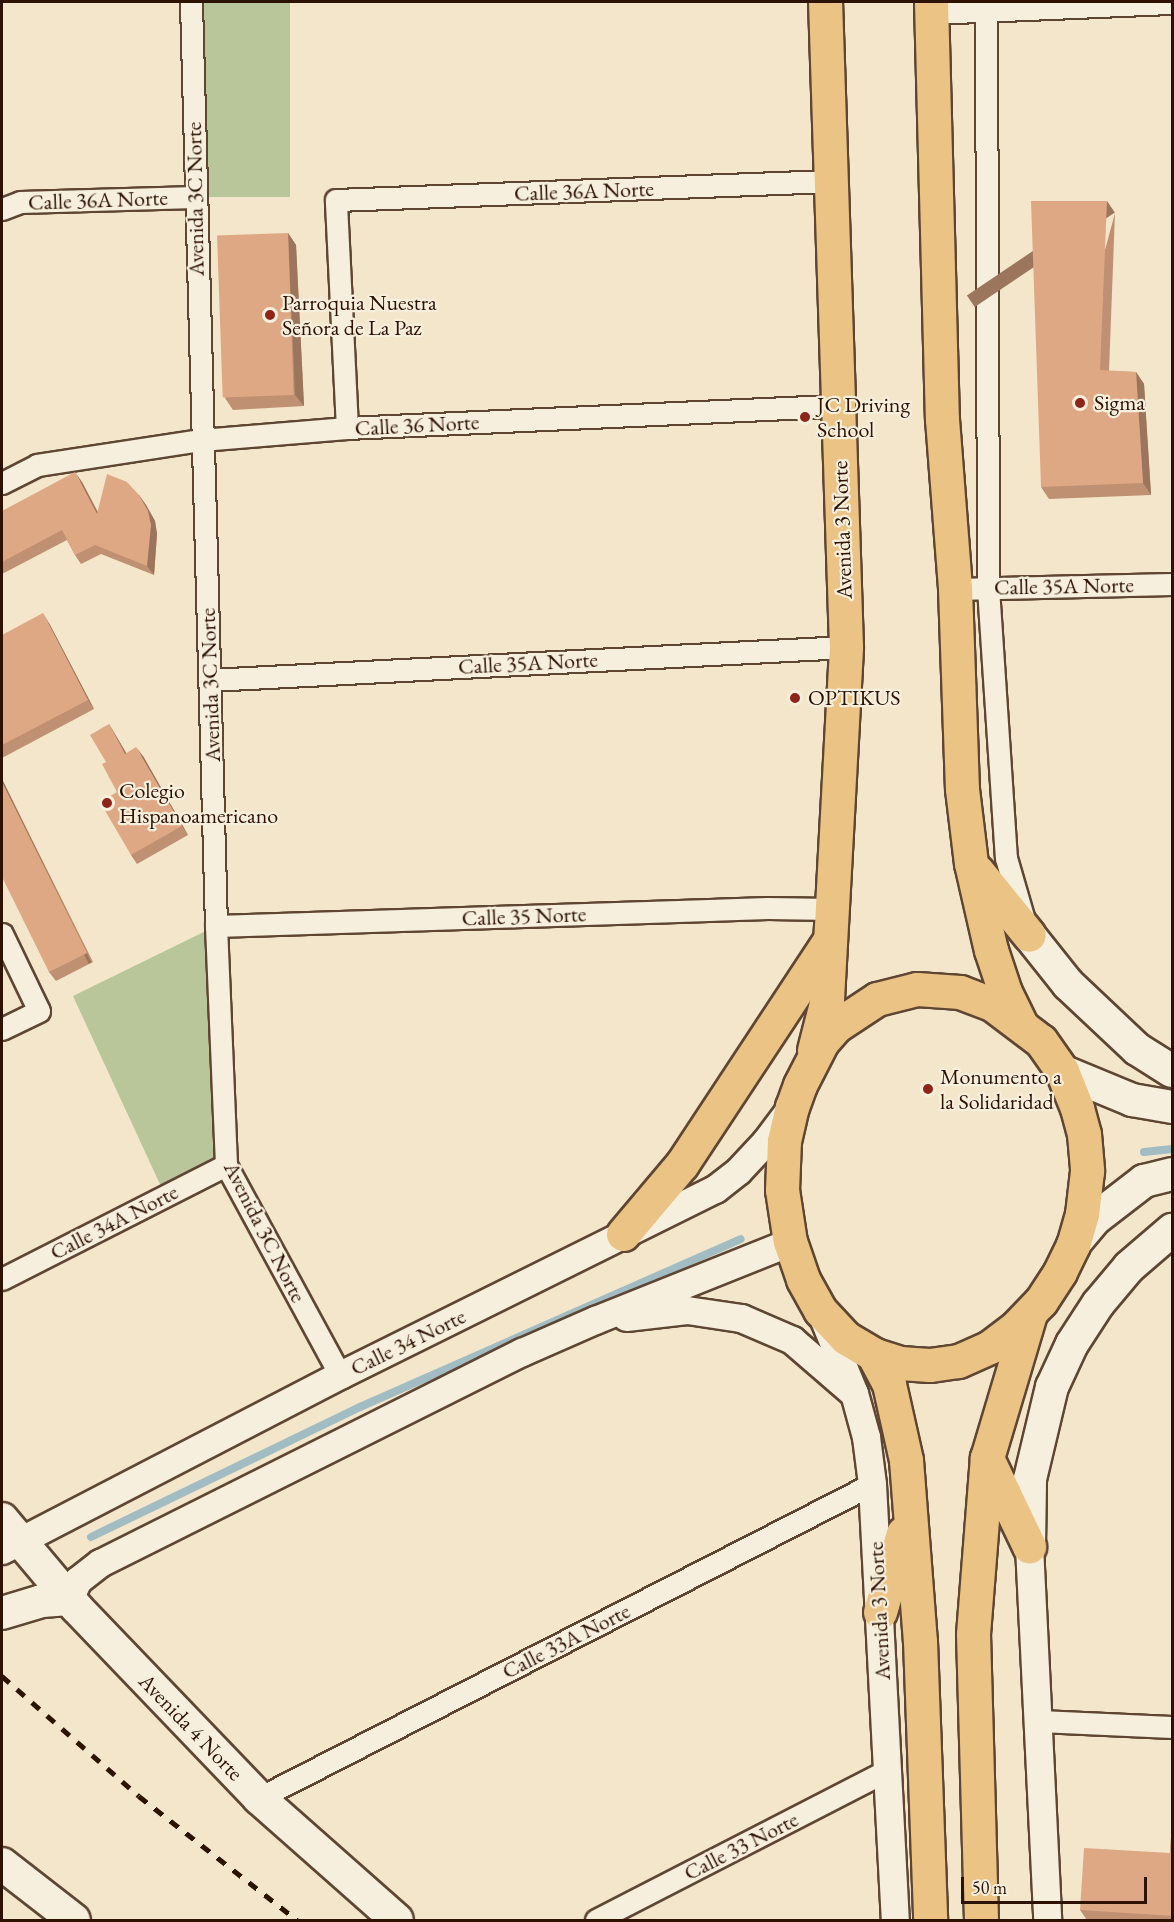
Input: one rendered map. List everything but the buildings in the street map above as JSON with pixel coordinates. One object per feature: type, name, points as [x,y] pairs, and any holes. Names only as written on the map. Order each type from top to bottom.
[{"type":"main road","name":"Avenida 3 Norte","points":[[812,1057],[827,999],[846,647],[825,2]]},
{"type":"main road","points":[[931,7],[942,419],[955,589],[962,789],[971,863],[991,950],[1005,992],[1020,1023]]},
{"type":"main road","points":[[971,863],[1068,984],[1137,1049],[1173,1071]]},
{"type":"main road","points":[[623,1234],[682,1164],[831,924]]},
{"type":"main road","points":[[917,989],[960,992],[992,1004],[1020,1023],[1041,1041],[1062,1071],[1082,1125],[1087,1171],[1082,1214],[1072,1245],[1060,1272],[1041,1301],[1015,1328],[990,1347],[958,1361],[930,1365],[900,1363],[873,1354],[846,1338],[820,1310],[803,1279],[790,1242],[782,1190],[784,1141],[792,1107],[812,1057],[836,1026],[869,1004],[877,999],[917,989]]},
{"type":"main road","points":[[1062,1071],[1132,1100],[1173,1107]]},
{"type":"main road","points":[[1072,1245],[1096,1218],[1144,1181],[1173,1174]]},
{"type":"main road","points":[[1029,1546],[1030,1479],[1052,1387],[1072,1344],[1098,1304],[1129,1267],[1173,1230]]},
{"type":"main road","points":[[981,1920],[973,1634],[987,1458],[1031,1310]]},
{"type":"main road","name":"Avenida 3 Norte","points":[[873,1354],[889,1384],[902,1434],[920,1641],[930,1920]]},
{"type":"main road","points":[[987,1458],[1029,1546]]},
{"type":"main road","points":[[880,1612],[909,1514]]},
{"type":"main road","name":"Avenida 4 Norte","points":[[8,1536],[259,1798],[397,1920]]},
{"type":"main road","points":[[2,1613],[42,1601],[69,1599]]},
{"type":"main road","points":[[2,1864],[74,1920]]},
{"type":"street","name":"Avenida 3C Norte","points":[[191,2],[201,440],[226,1165],[340,1375]]},
{"type":"street","points":[[931,7],[1173,3]]},
{"type":"street","points":[[986,6],[988,588],[1006,858],[1029,935]]},
{"type":"street","name":"Calle 36A Norte","points":[[347,428],[336,200],[831,182]]},
{"type":"street","name":"Calle 36A Norte","points":[[2,209],[20,202],[195,197]]},
{"type":"street","name":"Calle 36 Norte","points":[[2,483],[37,465],[201,440],[347,428],[839,406]]},
{"type":"street","name":"Calle 35A Norte","points":[[955,589],[1173,584]]},
{"type":"street","name":"Calle 35A Norte","points":[[210,680],[846,647]]},
{"type":"street","name":"Calle 35 Norte","points":[[216,926],[768,908],[831,924]]},
{"type":"street","points":[[2,934],[39,1011],[2,1029]]},
{"type":"street","name":"Calle 34 Norte","points":[[8,1536],[685,1204],[722,1183],[765,1142],[792,1107]]},
{"type":"street","name":"Calle 34A Norte","points":[[2,1279],[226,1165]]},
{"type":"street","points":[[69,1599],[78,1581],[100,1563],[522,1352],[595,1320],[790,1242]]},
{"type":"street","points":[[595,1320],[687,1310],[741,1318],[792,1340],[854,1393]]},
{"type":"street","name":"Avenida 3 Norte","points":[[820,1310],[854,1393],[866,1437],[872,1484],[896,1920]]},
{"type":"street","name":"Calle 33A Norte","points":[[259,1798],[872,1484]]},
{"type":"street","points":[[1029,1546],[1047,1920]]},
{"type":"street","points":[[1039,1721],[1173,1727]]},
{"type":"street","name":"Calle 33 Norte","points":[[596,1920],[886,1771]]},
{"type":"green space","points":[[191,2],[290,2],[290,197],[191,197]]},
{"type":"green space","points":[[216,926],[226,1165],[165,1195],[73,996]]},
{"type":"waterway","points":[[1144,1152],[1172,1149]]},
{"type":"waterway","points":[[91,1537],[360,1407],[741,1239]]},
{"type":"railway","points":[[2,1676],[139,1796],[297,1920]]},
{"type":"place","name":"Parroquia Nuestra Señora de La Paz","points":[[270,315]]},
{"type":"place","name":"Sigma","points":[[1080,403]]},
{"type":"place","name":"JC Driving School","points":[[805,417]]},
{"type":"place","name":"OPTIKUS","points":[[795,698]]},
{"type":"place","name":"Colegio Hispanoamericano","points":[[107,803]]},
{"type":"place","name":"Monumento a la Solidaridad","points":[[928,1089]]}]
